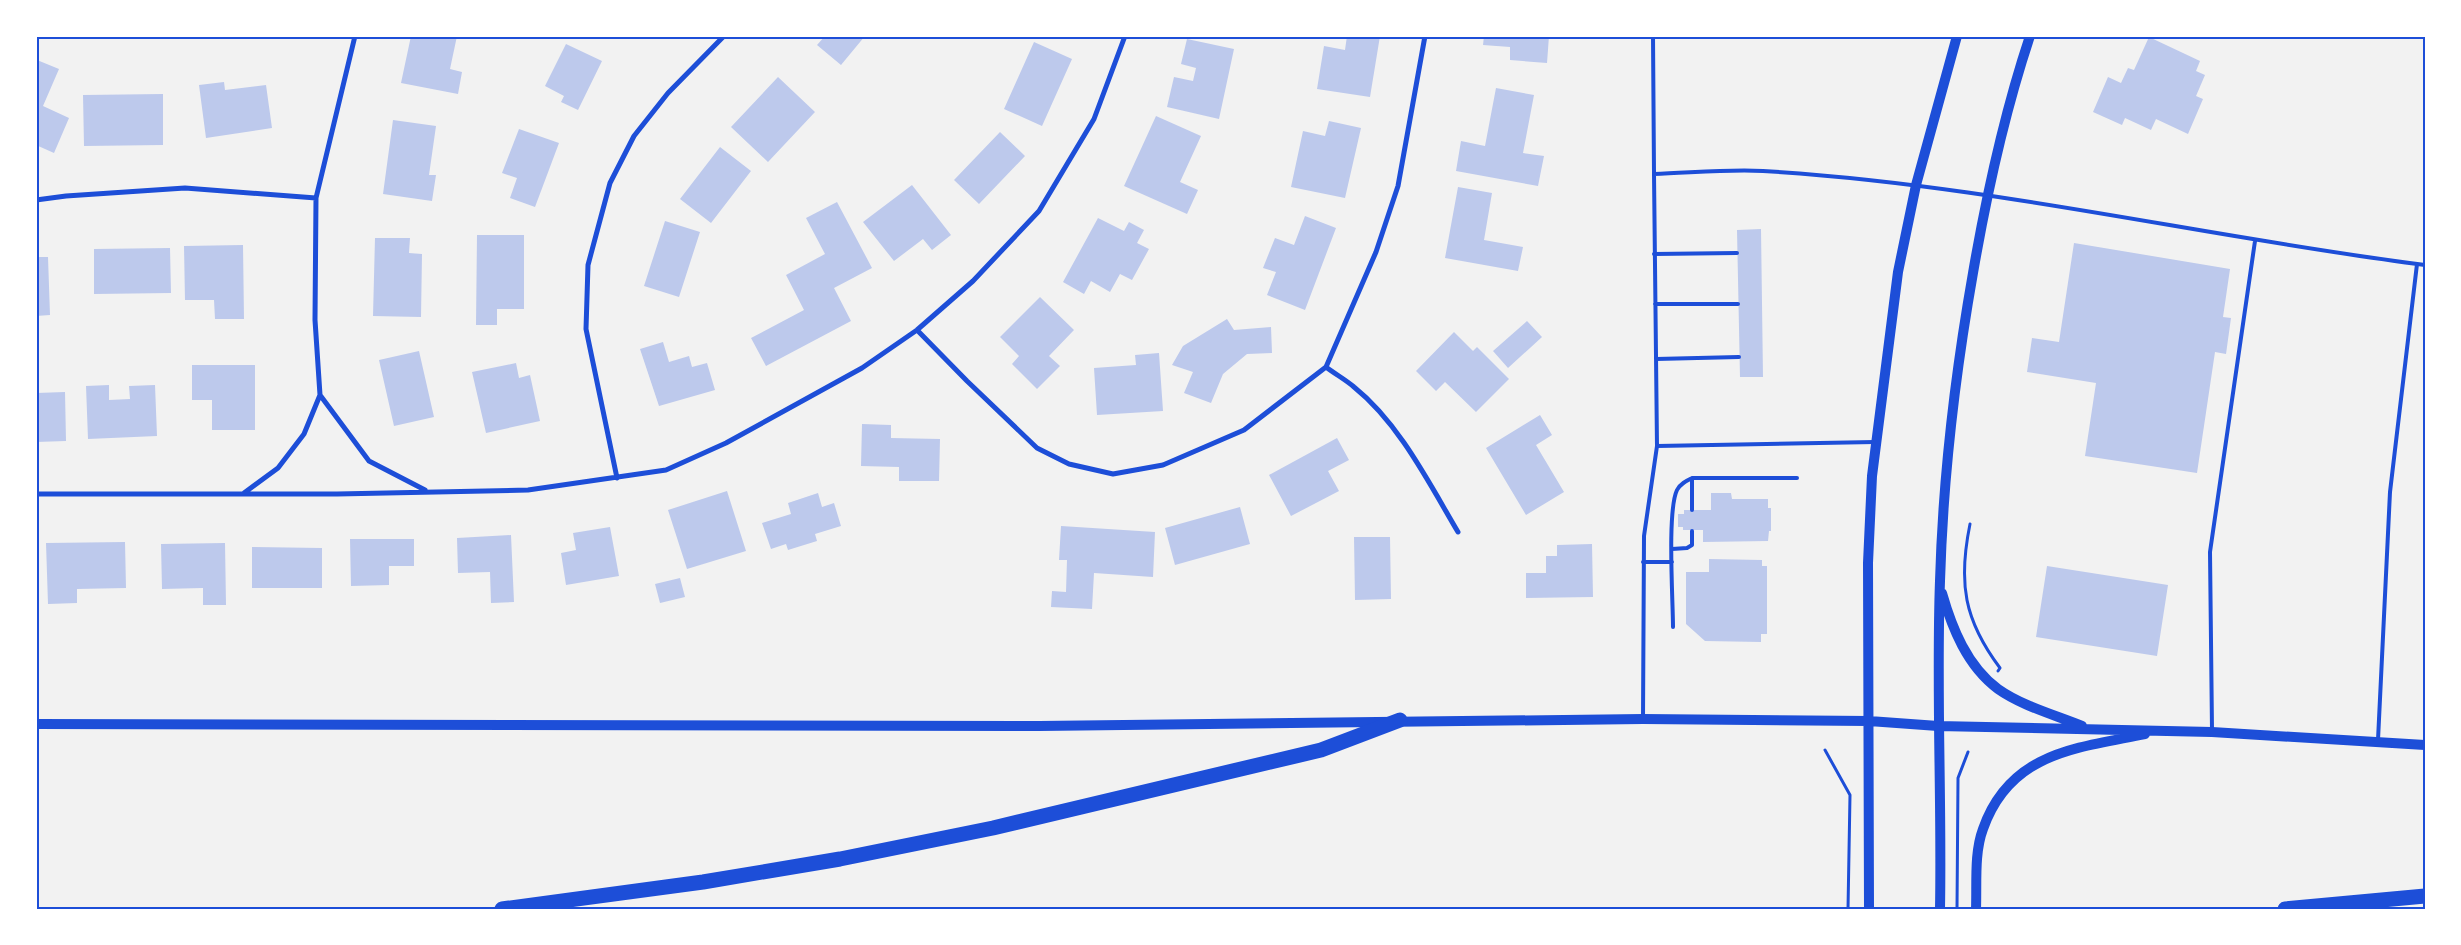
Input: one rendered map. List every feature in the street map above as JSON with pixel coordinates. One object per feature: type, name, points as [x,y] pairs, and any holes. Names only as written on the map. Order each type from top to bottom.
[{"type":"highway","points":[[502,909],[703,882],[840,859],[993,828],[1321,750],[1400,720]]},
{"type":"highway","points":[[2284,909],[2425,896]]},
{"type":"main road","points":[[1869,909],[1868,554],[1872,476],[1891,314],[1916,185],[1956,36]]},
{"type":"main road","points":[[1940,909],[1938,726],[1940,583],[1947,457],[1954,391],[1987,196],[2011,98],[2030,36]]},
{"type":"main road","points":[[1940,583],[1960,641],[1988,681],[2015,698],[2088,729]]},
{"type":"main road","points":[[36,724],[1166,725],[1400,720],[1643,719],[1869,721],[1938,726],[2212,732],[2425,745]]},
{"type":"main road","points":[[1976,909],[1982,830],[1992,809],[2006,788],[2023,772],[2042,759],[2063,752],[2163,731]]},
{"type":"street","points":[[244,494],[278,468],[304,434],[320,395],[315,320],[316,198],[356,36]]},
{"type":"street","points":[[617,478],[586,329],[588,265],[610,183],[634,136],[668,93],[724,36]]},
{"type":"street","points":[[36,494],[337,494],[528,490],[666,470],[726,443],[862,368],[917,330],[973,281],[1039,211],[1094,119],[1126,36]]},
{"type":"street","points":[[917,330],[1037,448],[1070,464],[1113,474],[1163,465],[1244,430],[1326,367],[1376,252],[1398,186],[1425,36]]},
{"type":"street","points":[[36,200],[66,196],[185,188],[316,198]]},
{"type":"street","points":[[1326,367],[1355,387],[1382,414],[1418,465],[1458,532]]},
{"type":"street","points":[[320,395],[369,461],[426,491]]},
{"type":"lane","points":[[1643,719],[1644,536],[1657,446],[1653,36]]},
{"type":"lane","points":[[1654,174],[1761,171],[1916,185],[2256,241],[2425,265]]},
{"type":"lane","points":[[2212,732],[2210,552],[2256,241]]},
{"type":"lane","points":[[1654,254],[1738,253]]},
{"type":"lane","points":[[2378,741],[2390,492],[2417,264]]},
{"type":"lane","points":[[1655,304],[1738,304]]},
{"type":"lane","points":[[1656,359],[1739,358]]},
{"type":"lane","points":[[1657,446],[1876,442]]},
{"type":"lane","points":[[1673,627],[1672,522],[1677,491],[1684,482],[1692,478],[1797,478]]},
{"type":"lane","points":[[1692,478],[1692,510]]},
{"type":"lane","points":[[1672,549],[1687,548],[1692,544],[1692,531]]},
{"type":"lane","points":[[1644,562],[1672,562]]},
{"type":"path","points":[[1970,524],[1967,540],[1965,582],[1968,610],[1983,645],[2000,668],[1996,674]]},
{"type":"path","points":[[1825,750],[1850,795],[1848,909]]},
{"type":"path","points":[[1957,909],[1958,778],[1968,752]]},
{"type":"building","points":[[411,36],[457,36],[450,69],[462,72],[458,94],[401,83]]},
{"type":"building","points":[[825,36],[865,36],[841,65],[817,45]]},
{"type":"building","points":[[1347,36],[1380,36],[1370,97],[1317,89],[1324,46],[1345,50]]},
{"type":"building","points":[[1484,36],[1549,36],[1547,63],[1510,60],[1510,47],[1483,45]]},
{"type":"building","points":[[2149,37],[2200,61],[2196,71],[2205,75],[2196,96],[2203,99],[2188,134],[2156,119],[2151,130],[2125,118],[2122,125],[2093,112],[2108,77],[2121,83],[2128,68],[2134,70]]},
{"type":"building","points":[[1187,39],[1234,49],[1219,119],[1167,107],[1174,77],[1193,81],[1196,68],[1181,64]]},
{"type":"building","points":[[1034,42],[1072,59],[1042,126],[1004,109]]},
{"type":"building","points":[[566,44],[602,61],[578,110],[561,102],[564,96],[545,86]]},
{"type":"building","points":[[37,60],[59,69],[43,106],[69,118],[54,153],[36,145]]},
{"type":"building","points":[[778,77],[815,112],[768,162],[731,127]]},
{"type":"building","points":[[224,82],[225,90],[266,85],[272,128],[206,138],[199,85]]},
{"type":"building","points":[[1496,88],[1534,95],[1523,153],[1544,156],[1538,186],[1456,171],[1461,141],[1485,146]]},
{"type":"building","points":[[163,94],[163,145],[84,146],[83,95]]},
{"type":"building","points":[[1156,116],[1201,136],[1180,182],[1198,190],[1187,214],[1124,186]]},
{"type":"building","points":[[393,120],[436,126],[429,175],[436,175],[432,201],[383,194]]},
{"type":"building","points":[[1329,121],[1361,128],[1345,198],[1291,187],[1303,131],[1325,136]]},
{"type":"building","points":[[519,129],[559,143],[535,207],[510,198],[517,178],[502,173]]},
{"type":"building","points":[[1000,132],[1025,156],[979,204],[954,180]]},
{"type":"building","points":[[720,147],[751,171],[711,223],[680,199]]},
{"type":"building","points":[[912,185],[951,235],[932,250],[923,239],[894,261],[863,222]]},
{"type":"building","points":[[1458,187],[1492,193],[1484,240],[1523,247],[1518,271],[1445,258]]},
{"type":"building","points":[[837,202],[872,268],[834,288],[851,321],[766,366],[751,338],[804,310],[786,275],[825,254],[806,218]]},
{"type":"building","points":[[1305,216],[1336,228],[1305,310],[1267,295],[1276,272],[1263,268],[1275,238],[1294,245]]},
{"type":"building","points":[[1098,218],[1124,231],[1129,222],[1144,230],[1137,243],[1149,249],[1132,280],[1120,274],[1110,292],[1091,281],[1084,294],[1063,282]]},
{"type":"building","points":[[665,221],[700,232],[679,297],[644,286]]},
{"type":"building","points":[[1761,229],[1763,377],[1740,377],[1737,230]]},
{"type":"building","points":[[477,235],[524,235],[524,309],[497,309],[497,325],[476,325]]},
{"type":"building","points":[[375,238],[410,238],[409,253],[422,254],[421,317],[373,316]]},
{"type":"building","points":[[2074,243],[2230,269],[2223,317],[2231,318],[2226,354],[2215,352],[2197,473],[2085,456],[2096,383],[2027,372],[2032,338],[2059,342]]},
{"type":"building","points":[[243,245],[244,319],[215,319],[214,300],[185,300],[184,246]]},
{"type":"building","points":[[170,248],[171,293],[94,294],[94,249]]},
{"type":"building","points":[[36,257],[48,257],[50,315],[36,316]]},
{"type":"building","points":[[1040,297],[1074,330],[1049,356],[1060,366],[1037,389],[1012,364],[1019,356],[1000,337]]},
{"type":"building","points":[[1227,319],[1234,330],[1271,327],[1272,353],[1247,354],[1223,374],[1211,403],[1184,393],[1193,372],[1172,365],[1183,346]]},
{"type":"building","points":[[1527,321],[1542,337],[1508,368],[1493,351]]},
{"type":"building","points":[[1454,332],[1473,351],[1477,347],[1509,379],[1476,412],[1445,382],[1436,391],[1416,371]]},
{"type":"building","points":[[663,342],[669,362],[689,356],[692,367],[707,363],[715,390],[659,406],[640,349]]},
{"type":"building","points":[[419,351],[434,417],[394,426],[379,360]]},
{"type":"building","points":[[1159,353],[1163,411],[1097,415],[1094,368],[1136,365],[1135,355]]},
{"type":"building","points":[[516,363],[519,378],[530,375],[540,421],[486,433],[472,372]]},
{"type":"building","points":[[192,365],[255,365],[255,430],[212,430],[212,400],[192,400]]},
{"type":"building","points":[[109,385],[109,400],[130,399],[129,386],[155,385],[157,436],[88,439],[86,386]]},
{"type":"building","points":[[65,392],[66,441],[36,442],[36,393]]},
{"type":"building","points":[[1540,415],[1552,435],[1536,445],[1564,492],[1526,515],[1486,448]]},
{"type":"building","points":[[862,424],[891,425],[891,438],[940,439],[939,481],[899,481],[899,467],[861,466]]},
{"type":"building","points":[[1337,438],[1349,460],[1328,471],[1339,491],[1291,516],[1269,475]]},
{"type":"building","points":[[727,491],[746,551],[687,569],[668,510]]},
{"type":"building","points":[[818,493],[822,507],[834,503],[841,526],[815,534],[817,541],[788,550],[786,544],[771,549],[762,523],[791,514],[788,503]]},
{"type":"building","points":[[1711,493],[1731,493],[1732,499],[1768,499],[1768,508],[1771,508],[1771,531],[1769,531],[1768,541],[1703,542],[1703,530],[1683,530],[1683,527],[1678,527],[1678,514],[1684,514],[1684,510],[1711,510]]},
{"type":"building","points":[[1240,507],[1250,544],[1175,565],[1165,528]]},
{"type":"building","points":[[1061,526],[1155,532],[1153,577],[1094,573],[1092,609],[1051,607],[1052,591],[1066,592],[1067,560],[1059,560]]},
{"type":"building","points":[[610,527],[619,576],[566,585],[561,553],[576,550],[573,533]]},
{"type":"building","points":[[511,535],[514,602],[491,603],[490,572],[458,573],[457,538]]},
{"type":"building","points":[[1354,537],[1390,537],[1391,599],[1355,600]]},
{"type":"building","points":[[350,539],[414,539],[414,566],[389,566],[389,585],[351,586]]},
{"type":"building","points":[[125,542],[126,588],[77,589],[77,603],[48,604],[46,543]]},
{"type":"building","points":[[225,543],[226,605],[203,605],[203,588],[162,589],[161,544]]},
{"type":"building","points":[[1592,544],[1593,597],[1526,598],[1526,573],[1546,573],[1546,556],[1557,556],[1557,545]]},
{"type":"building","points":[[252,547],[322,548],[322,588],[252,588]]},
{"type":"building","points":[[1709,559],[1762,560],[1762,566],[1767,566],[1767,634],[1761,634],[1761,642],[1705,641],[1686,624],[1686,572],[1709,572]]},
{"type":"building","points":[[2047,566],[2168,585],[2157,656],[2036,637]]},
{"type":"building","points":[[680,578],[685,597],[660,603],[655,584]]}]
